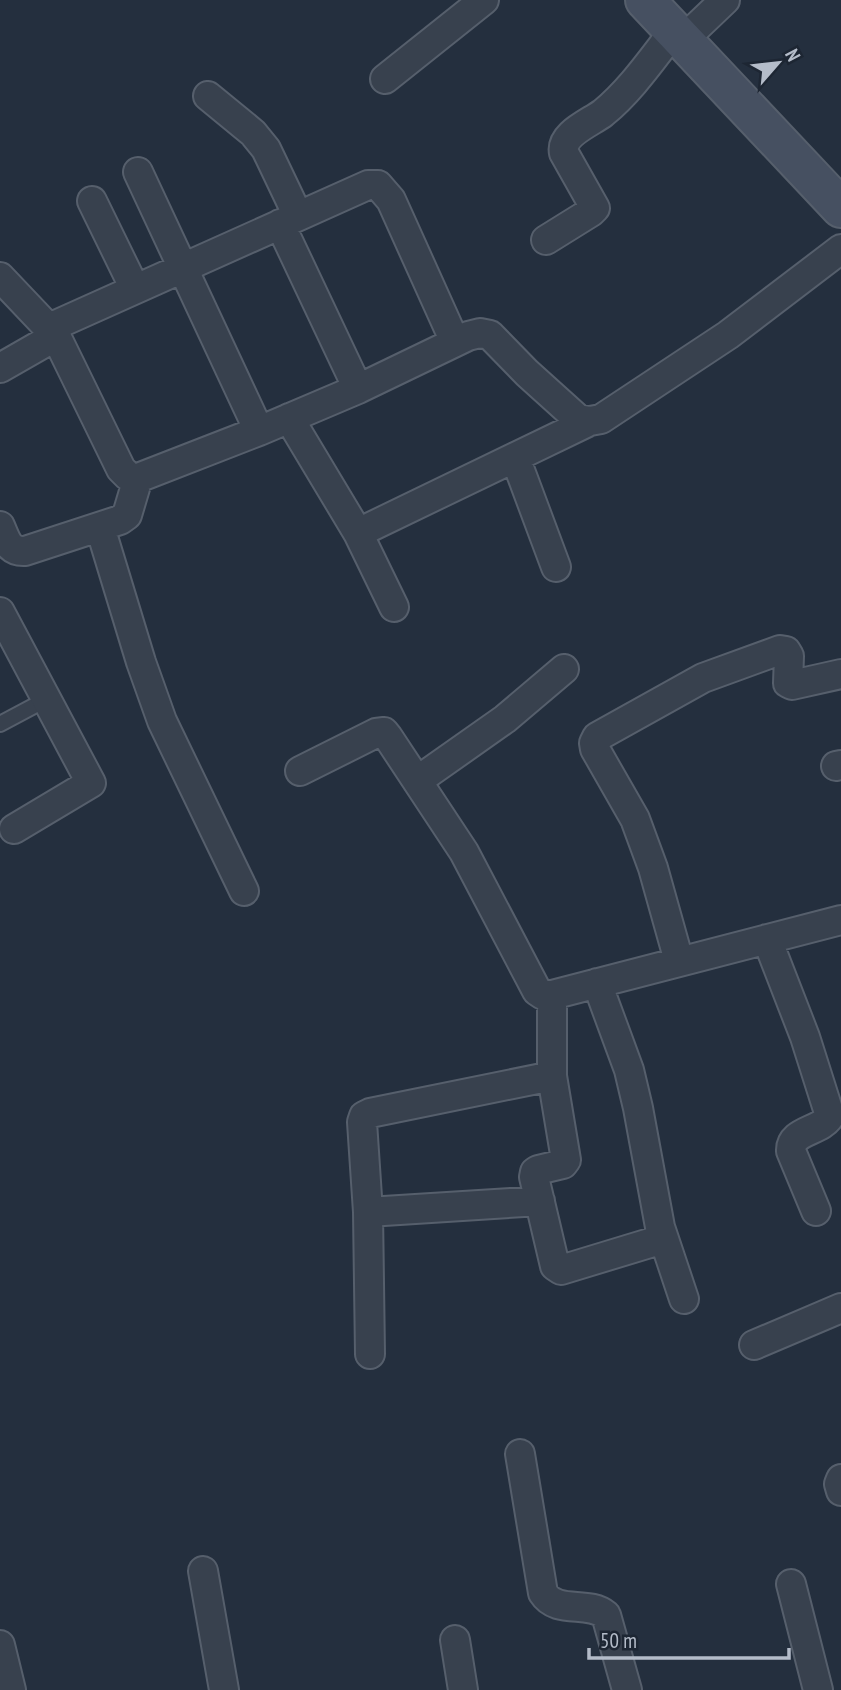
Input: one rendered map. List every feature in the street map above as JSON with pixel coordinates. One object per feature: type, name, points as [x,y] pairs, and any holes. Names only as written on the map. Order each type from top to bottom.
[{"type":"main road","points":[[645,0],[841,208]]},
{"type":"street","points":[[385,79],[484,0]]},
{"type":"street","points":[[546,240],[594,208],[564,153],[562,146],[566,139],[603,113],[678,35],[725,0]]},
{"type":"street","points":[[208,96],[254,133],[266,149],[289,220],[358,388]]},
{"type":"street","points":[[138,172],[259,431]]},
{"type":"street","points":[[0,368],[53,332],[135,289],[368,184],[378,185],[391,200],[454,342]]},
{"type":"street","points":[[92,201],[135,289]]},
{"type":"street","points":[[358,533],[590,421],[601,419],[728,335],[841,249]]},
{"type":"street","points":[[0,277],[53,332],[121,469],[128,476],[138,478],[259,431],[454,342],[480,333],[490,335],[527,373],[579,418],[590,421]]},
{"type":"street","points":[[289,418],[358,533],[394,607]]},
{"type":"street","points":[[515,457],[556,567]]},
{"type":"street","points":[[8,557],[100,527],[127,515],[138,478]]},
{"type":"street","points":[[0,526],[10,548],[8,557]]},
{"type":"street","points":[[100,527],[162,721],[244,891]]},
{"type":"street","points":[[0,612],[91,783],[14,829]]},
{"type":"street","points":[[678,961],[653,868],[635,819],[595,749],[597,737],[703,678],[780,650],[786,651],[789,656],[788,683],[792,685],[841,674]]},
{"type":"street","points":[[417,781],[505,719],[564,669]]},
{"type":"street","points":[[300,771],[376,733],[384,733],[464,852],[537,991],[543,995],[552,995],[841,920]]},
{"type":"street","points":[[767,939],[805,1037],[830,1116],[826,1123],[795,1138],[791,1144],[791,1151],[816,1211]]},
{"type":"street","points":[[597,983],[629,1069],[654,1202],[663,1239],[684,1299]]},
{"type":"street","points":[[552,995],[552,1076],[566,1160],[563,1164],[535,1172],[558,1269],[663,1239]]},
{"type":"street","points":[[370,1354],[368,1213],[362,1122],[364,1116],[552,1076]]},
{"type":"street","points":[[368,1213],[540,1201]]},
{"type":"street","points":[[754,1345],[841,1308]]},
{"type":"street","points":[[520,1454],[543,1594],[548,1601],[559,1606],[599,1610],[606,1615],[627,1690]]},
{"type":"street","points":[[841,1479],[841,1491]]},
{"type":"street","points":[[203,1571],[225,1690]]},
{"type":"street","points":[[791,1584],[818,1690]]},
{"type":"street","points":[[455,1640],[463,1690]]},
{"type":"street","points":[[0,1645],[11,1690]]},
{"type":"lane","points":[[0,724],[47,699]]}]
